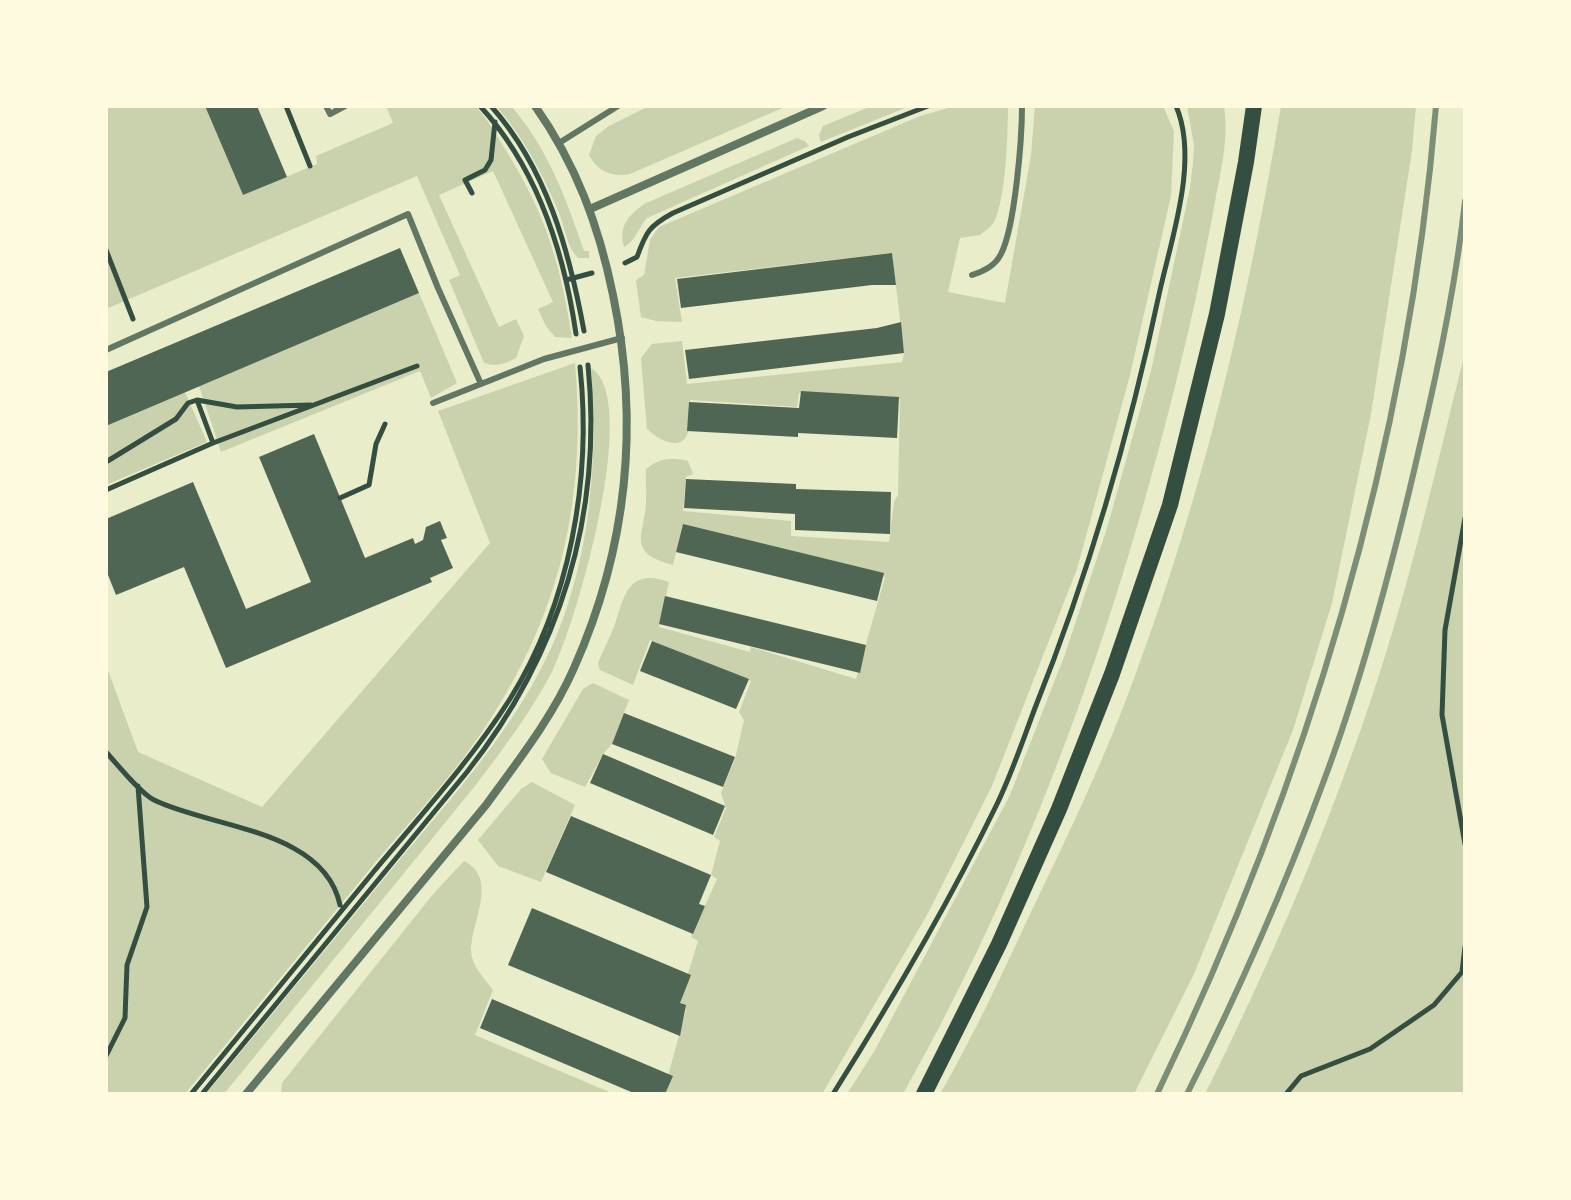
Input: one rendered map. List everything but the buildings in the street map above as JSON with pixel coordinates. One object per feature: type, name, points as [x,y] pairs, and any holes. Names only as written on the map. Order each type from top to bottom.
[{"type":"main road","points":[[924,1094],[999,944],[1059,809],[1112,674],[1170,505],[1217,314],[1254,106]]},
{"type":"street","points":[[246,1094],[486,805],[548,718],[573,669],[601,598],[622,506],[627,450],[628,395],[622,338],[608,268],[590,209],[574,168],[535,106]]},
{"type":"street","points":[[590,209],[823,106]]},
{"type":"lane","points":[[326,106],[330,114],[345,106]]},
{"type":"lane","points":[[559,143],[618,106]]},
{"type":"lane","points":[[972,275],[988,269],[1001,256],[1008,234],[1019,157],[1022,106]]},
{"type":"lane","points":[[106,350],[408,214],[481,384]]},
{"type":"lane","points":[[433,403],[544,359],[622,338]]},
{"type":"path","points":[[286,106],[310,166]]},
{"type":"path","points":[[191,1094],[450,779],[510,698],[550,613],[571,539],[581,464],[583,397],[578,350],[558,246],[535,187],[495,122],[480,106]]},
{"type":"path","points":[[202,1094],[491,741],[515,704],[559,612],[584,520],[591,389],[587,347],[560,229],[542,184],[516,138],[491,106]]},
{"type":"path","points":[[566,280],[637,257],[653,223],[673,213],[928,106]]},
{"type":"path","points":[[833,1094],[930,929],[998,802],[1064,635],[1127,428],[1174,229],[1184,177],[1183,130],[1176,106]]},
{"type":"path","points":[[472,193],[465,180],[485,170],[491,160],[495,122]]},
{"type":"path","points":[[106,250],[139,335]]},
{"type":"path","points":[[106,490],[213,443],[417,366]]},
{"type":"path","points":[[106,462],[176,419],[188,403],[197,400],[237,407],[316,405]]},
{"type":"path","points":[[197,400],[213,443]]},
{"type":"path","points":[[340,498],[369,485],[376,444],[385,424]]},
{"type":"path","points":[[1465,518],[1445,630],[1442,715],[1465,844]]},
{"type":"path","points":[[106,752],[152,800],[277,839],[313,862],[337,888],[340,905]]},
{"type":"path","points":[[106,1056],[125,1018],[127,965],[147,907],[138,785]]},
{"type":"path","points":[[1286,1094],[1301,1076],[1370,1049],[1434,1005],[1462,972],[1465,947]]},
{"type":"green space","points":[[106,106],[205,106],[243,195],[317,164],[316,156],[393,123],[386,106],[475,106],[521,175],[542,220],[563,287],[572,338],[555,337],[546,326],[538,309],[553,302],[493,171],[439,195],[499,327],[516,319],[524,336],[516,358],[504,363],[484,363],[449,280],[460,275],[417,176],[106,309]]},
{"type":"green space","points":[[496,106],[511,106],[535,139],[563,193],[584,251],[589,251],[589,258],[578,258],[574,254],[539,171],[524,143]]},
{"type":"green space","points":[[649,106],[787,106],[630,174],[606,172],[592,161],[589,155],[596,136]]},
{"type":"green space","points":[[872,106],[910,106],[821,142],[819,136],[823,126]]},
{"type":"green space","points":[[955,106],[1008,106],[1008,132],[998,212],[992,224],[980,235],[960,238],[948,292],[1005,303],[1031,155],[1035,106],[1163,106],[1174,131],[1171,196],[1130,375],[1077,569],[992,786],[927,915],[822,1094],[663,1094],[686,1010],[678,1006],[698,941],[691,937],[717,879],[711,875],[720,841],[714,837],[726,808],[721,793],[735,759],[744,720],[739,712],[751,681],[650,640],[633,685],[600,670],[598,663],[625,596],[636,582],[644,579],[669,582],[659,627],[750,652],[751,647],[856,679],[885,577],[682,526],[673,565],[658,560],[648,554],[641,541],[646,469],[666,459],[688,461],[693,474],[686,477],[683,511],[791,521],[791,536],[889,542],[894,502],[898,495],[900,399],[799,393],[797,407],[690,400],[687,436],[682,441],[671,443],[647,429],[641,358],[652,344],[682,341],[687,384],[902,362],[904,353],[892,253],[675,278],[682,322],[641,317],[636,280],[644,275],[650,240],[659,227],[920,116]]},
{"type":"green space","points":[[1187,106],[1224,106],[1226,130],[1222,166],[1195,302],[1143,507],[1078,709],[999,905],[953,1001],[903,1094],[847,1094],[875,1050],[1010,795],[1065,654],[1107,528],[1151,371],[1190,188],[1194,145]]},
{"type":"green space","points":[[1281,106],[1416,106],[1412,151],[1371,414],[1332,603],[1293,730],[1194,974],[1134,1094],[940,1094],[988,1003],[1087,793],[1125,703],[1160,604],[1222,393],[1254,250]]},
{"type":"green space","points":[[797,138],[809,146],[647,218],[624,247],[626,221],[646,203]]},
{"type":"green space","points":[[419,293],[457,383],[431,398],[420,371],[221,452],[199,386]]},
{"type":"green space","points":[[1465,352],[1465,1094],[1205,1094],[1290,912],[1362,726],[1405,587]]},
{"type":"green space","points":[[575,363],[578,414],[576,463],[562,556],[549,601],[531,645],[509,689],[482,732],[444,783],[185,1094],[106,1094],[106,665],[138,752],[262,807],[490,543],[438,411]]},
{"type":"green space","points":[[591,368],[605,388],[610,422],[607,465],[589,562],[553,670],[526,715],[475,786],[224,1094],[206,1094],[461,787],[504,730],[541,669],[568,605],[584,538],[592,470]]},
{"type":"green space","points":[[185,392],[207,442],[106,485],[106,426]]},
{"type":"green space","points":[[593,683],[629,700],[612,744],[585,787],[551,773],[542,759],[583,689]]},
{"type":"green space","points":[[532,782],[575,805],[541,882],[498,866],[478,840],[521,789]]},
{"type":"green space","points":[[464,861],[480,878],[482,890],[472,940],[472,957],[493,990],[475,1035],[614,1094],[281,1094],[282,1083],[434,893]]},
{"type":"railway","points":[[1157,1094],[1211,977],[1260,858],[1342,613],[1375,488],[1402,362],[1422,234],[1436,106]]},
{"type":"railway","points":[[1187,1094],[1276,901],[1352,700],[1389,573],[1427,415],[1452,293],[1465,201]]}]
